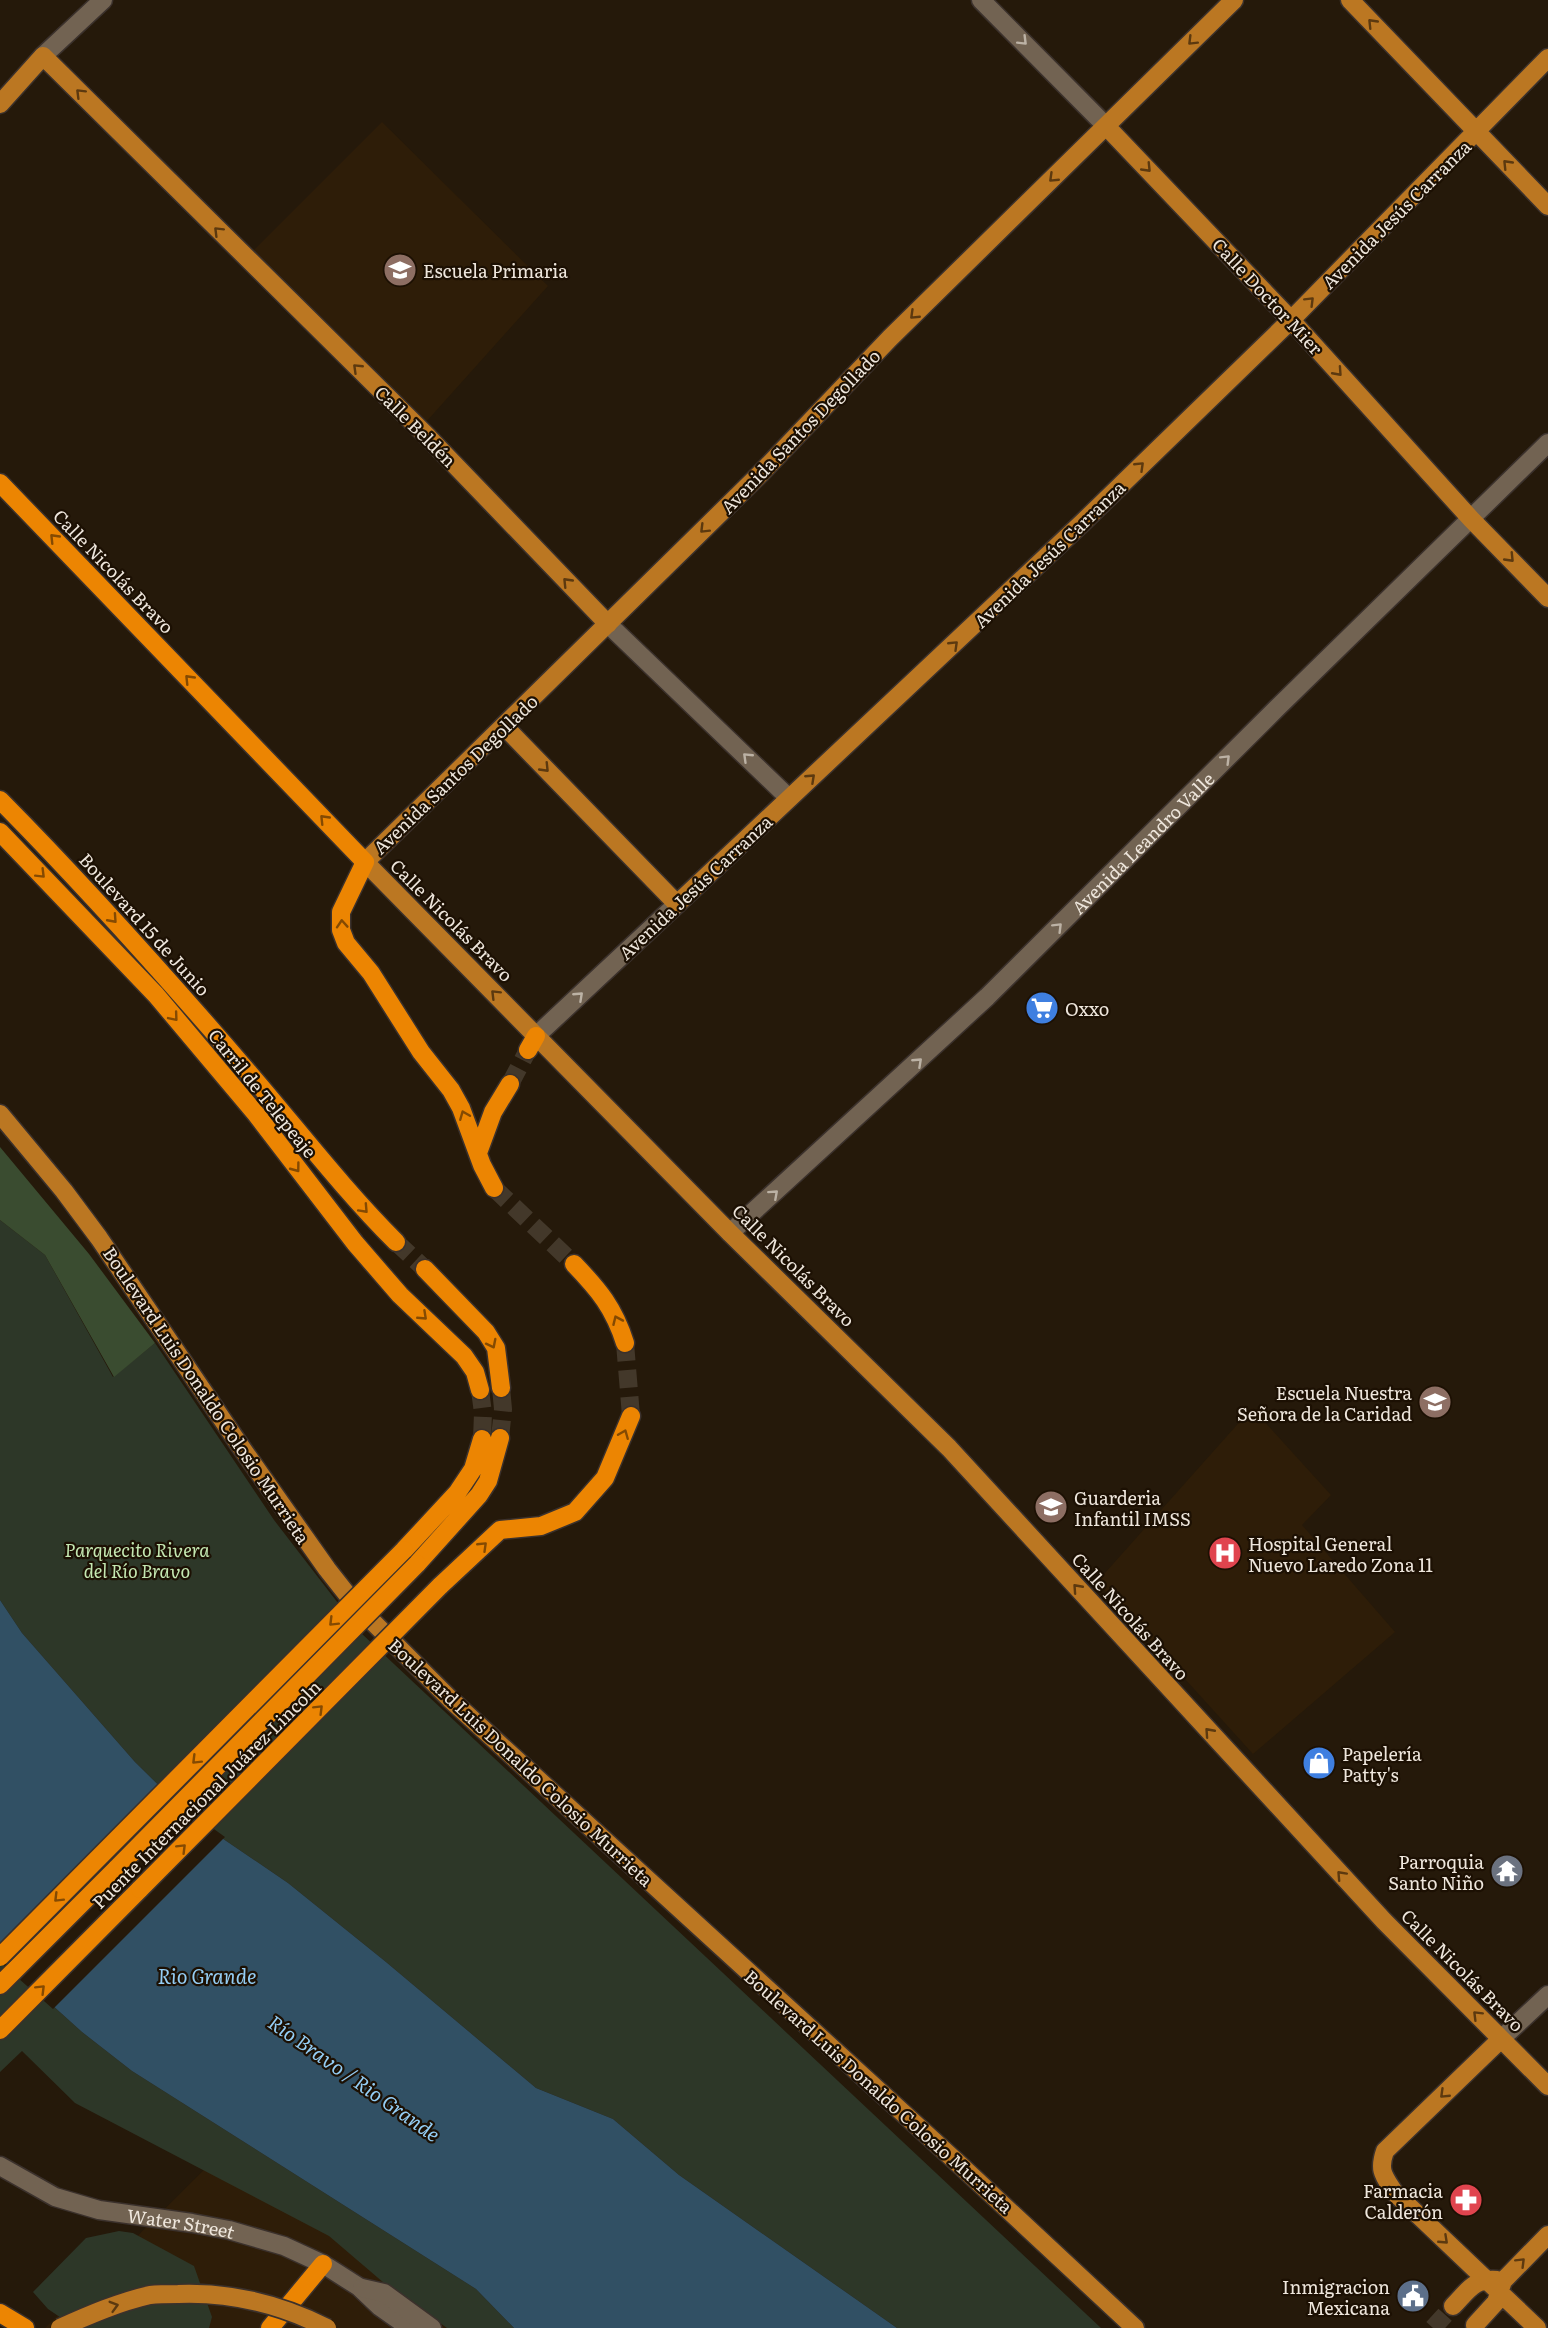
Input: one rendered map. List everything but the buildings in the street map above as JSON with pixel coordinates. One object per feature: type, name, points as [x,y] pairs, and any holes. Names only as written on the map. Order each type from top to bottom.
[{"type":"highway","name":"Calle Nicolás Bravo","points":[[0,483],[364,862]]},
{"type":"highway","name":"Boulevard 15 de Junio","points":[[0,800],[75,875],[342,1184],[396,1242]]},
{"type":"highway","name":"Carril de Telepeaje","points":[[0,832],[156,995],[256,1114],[355,1243],[400,1295],[464,1356],[475,1372],[480,1390]]},
{"type":"highway","points":[[364,862],[341,912],[341,930],[346,943],[371,973],[421,1052],[451,1090],[461,1108],[494,1188]]},
{"type":"highway","points":[[478,1153],[493,1112],[510,1084]]},
{"type":"highway","points":[[574,1264],[605,1298],[618,1319],[626,1343]]},
{"type":"highway","points":[[425,1269],[486,1332],[496,1348],[501,1388]]},
{"type":"highway","name":"Puente Internacional Juárez-Lincoln","points":[[0,2030],[440,1586],[500,1530],[541,1526],[575,1512],[605,1478],[632,1416]]},
{"type":"highway","name":"Puente Internacional Juárez-Lincoln","points":[[0,1957],[404,1550],[457,1493],[491,1439],[488,1481],[479,1496],[417,1564],[0,1985]]},
{"type":"highway","points":[[270,2328],[323,2264]]},
{"type":"highway","points":[[0,2313],[25,2328]]},
{"type":"main road","name":"Avenida Santos Degollado","points":[[364,862],[761,473],[899,330],[1234,0]]},
{"type":"main road","points":[[1350,0],[1548,206]]},
{"type":"main road","points":[[0,104],[43,56]]},
{"type":"main road","name":"Calle Beldén","points":[[43,56],[428,437],[608,624]]},
{"type":"main road","name":"Avenida Jesús Carranza","points":[[677,904],[1057,547],[1291,320],[1548,58]]},
{"type":"main road","name":"Calle Doctor Mier","points":[[1107,126],[1291,320],[1471,519],[1548,598]]},
{"type":"main road","points":[[504,726],[677,904]]},
{"type":"main road","name":"Calle Nicolás Bravo","points":[[364,862],[532,1043],[949,1448],[1353,1888],[1548,2086]]},
{"type":"main road","name":"Boulevard Luis Donaldo Colosio Murrieta","points":[[0,1114],[64,1191],[99,1238],[241,1446],[327,1569],[353,1602],[450,1699],[969,2173],[1135,2328]]},
{"type":"main road","points":[[1501,2039],[1385,2151],[1380,2164],[1383,2175],[1394,2192],[1496,2284],[1537,2328]]},
{"type":"main road","points":[[1475,2325],[1496,2302],[1496,2284],[1548,2235]]},
{"type":"main road","points":[[1453,2306],[1476,2282],[1496,2284],[1548,2323]]},
{"type":"main road","points":[[60,2328],[102,2309],[152,2295],[202,2293],[249,2299],[300,2314],[327,2328]]},
{"type":"street","points":[[43,56],[103,0]]},
{"type":"street","name":"Calle Doctor Mier","points":[[981,0],[1107,126]]},
{"type":"street","name":"Avenida Leandro Valle","points":[[730,1233],[987,998],[1277,708],[1548,443]]},
{"type":"street","name":"Calle Beldén","points":[[608,624],[789,798]]},
{"type":"street","name":"Avenida Jesús Carranza","points":[[532,1043],[677,904]]},
{"type":"street","points":[[1501,2039],[1548,1995]]},
{"type":"street","name":"Water Street","points":[[0,2166],[55,2197],[99,2210],[229,2230],[284,2246],[323,2264],[359,2287],[380,2307],[410,2328]]},
{"type":"street","name":"Water Street","points":[[359,2287],[384,2293],[432,2328]]},
{"type":"shaded area","name":"Escuela Primaria","points":[[382,122],[548,286],[426,422],[251,253]]},
{"type":"shaded area","name":"Hospital General Nuevo Laredo Zona 11","points":[[1252,1408],[1331,1495],[1302,1525],[1395,1632],[1253,1754],[1097,1582]]},
{"type":"shaded area","points":[[236,2138],[514,2328],[45,2328]]},
{"type":"green space","points":[[0,1147],[89,1254],[155,1343],[114,1377],[45,1255],[0,1220]]},
{"type":"green space","name":"Parquecito Rivera del Río Bravo","points":[[0,1220],[45,1255],[113,1377],[155,1343],[274,1520],[361,1633],[1101,2328],[897,2328],[679,2175],[613,2119],[536,2088],[288,1883],[191,1817],[135,1762],[22,1633],[0,1600]]},
{"type":"green space","points":[[0,1958],[82,2032],[132,2071],[476,2289],[514,2328],[447,2328],[384,2283],[329,2236],[75,2103],[22,2051],[0,2072]]},
{"type":"green space","points":[[119,2231],[133,2233],[194,2266],[212,2317],[209,2328],[76,2328],[48,2309],[33,2292],[86,2238]]},
{"type":"water","name":"Rio Grande","points":[[0,1600],[22,1633],[135,1762],[191,1817],[288,1883],[536,2088],[613,2119],[679,2175],[897,2328],[514,2328],[476,2289],[132,2071],[82,2032],[0,1958]]},
{"type":"pier","points":[[162,1785],[193,1814],[225,1837],[53,2009],[0,1962]]},
{"type":"tunnel","points":[[510,1084],[528,1050]]},
{"type":"tunnel","points":[[494,1188],[574,1264]]},
{"type":"tunnel","points":[[396,1242],[425,1269]]},
{"type":"tunnel","points":[[625,1343],[631,1416]]},
{"type":"tunnel","points":[[500,1438],[503,1409],[501,1388]]},
{"type":"tunnel","points":[[480,1390],[483,1413],[482,1439]]},
{"type":"tunnel","points":[[1433,2328],[1453,2306]]},
{"type":"place","name":"Escuela Primaria","points":[[400,270]]},
{"type":"place","name":"Oxxo","points":[[1042,1008]]},
{"type":"place","name":"Escuela Nuestra Señora de la Caridad","points":[[1435,1402]]},
{"type":"place","name":"Guarderia Infantil IMSS","points":[[1051,1507]]},
{"type":"place","name":"Hospital General Nuevo Laredo Zona 11","points":[[1225,1553]]},
{"type":"place","name":"Papelería Patty's","points":[[1319,1763]]},
{"type":"place","name":"Parroquia Santo Niño","points":[[1507,1871]]},
{"type":"place","name":"Farmacia Calderón","points":[[1466,2200]]},
{"type":"place","name":"Inmigracion Mexicana","points":[[1413,2296]]},
{"type":"water label","name":"Río Bravo / Rio Grande","points":[[355,2077]]}]
